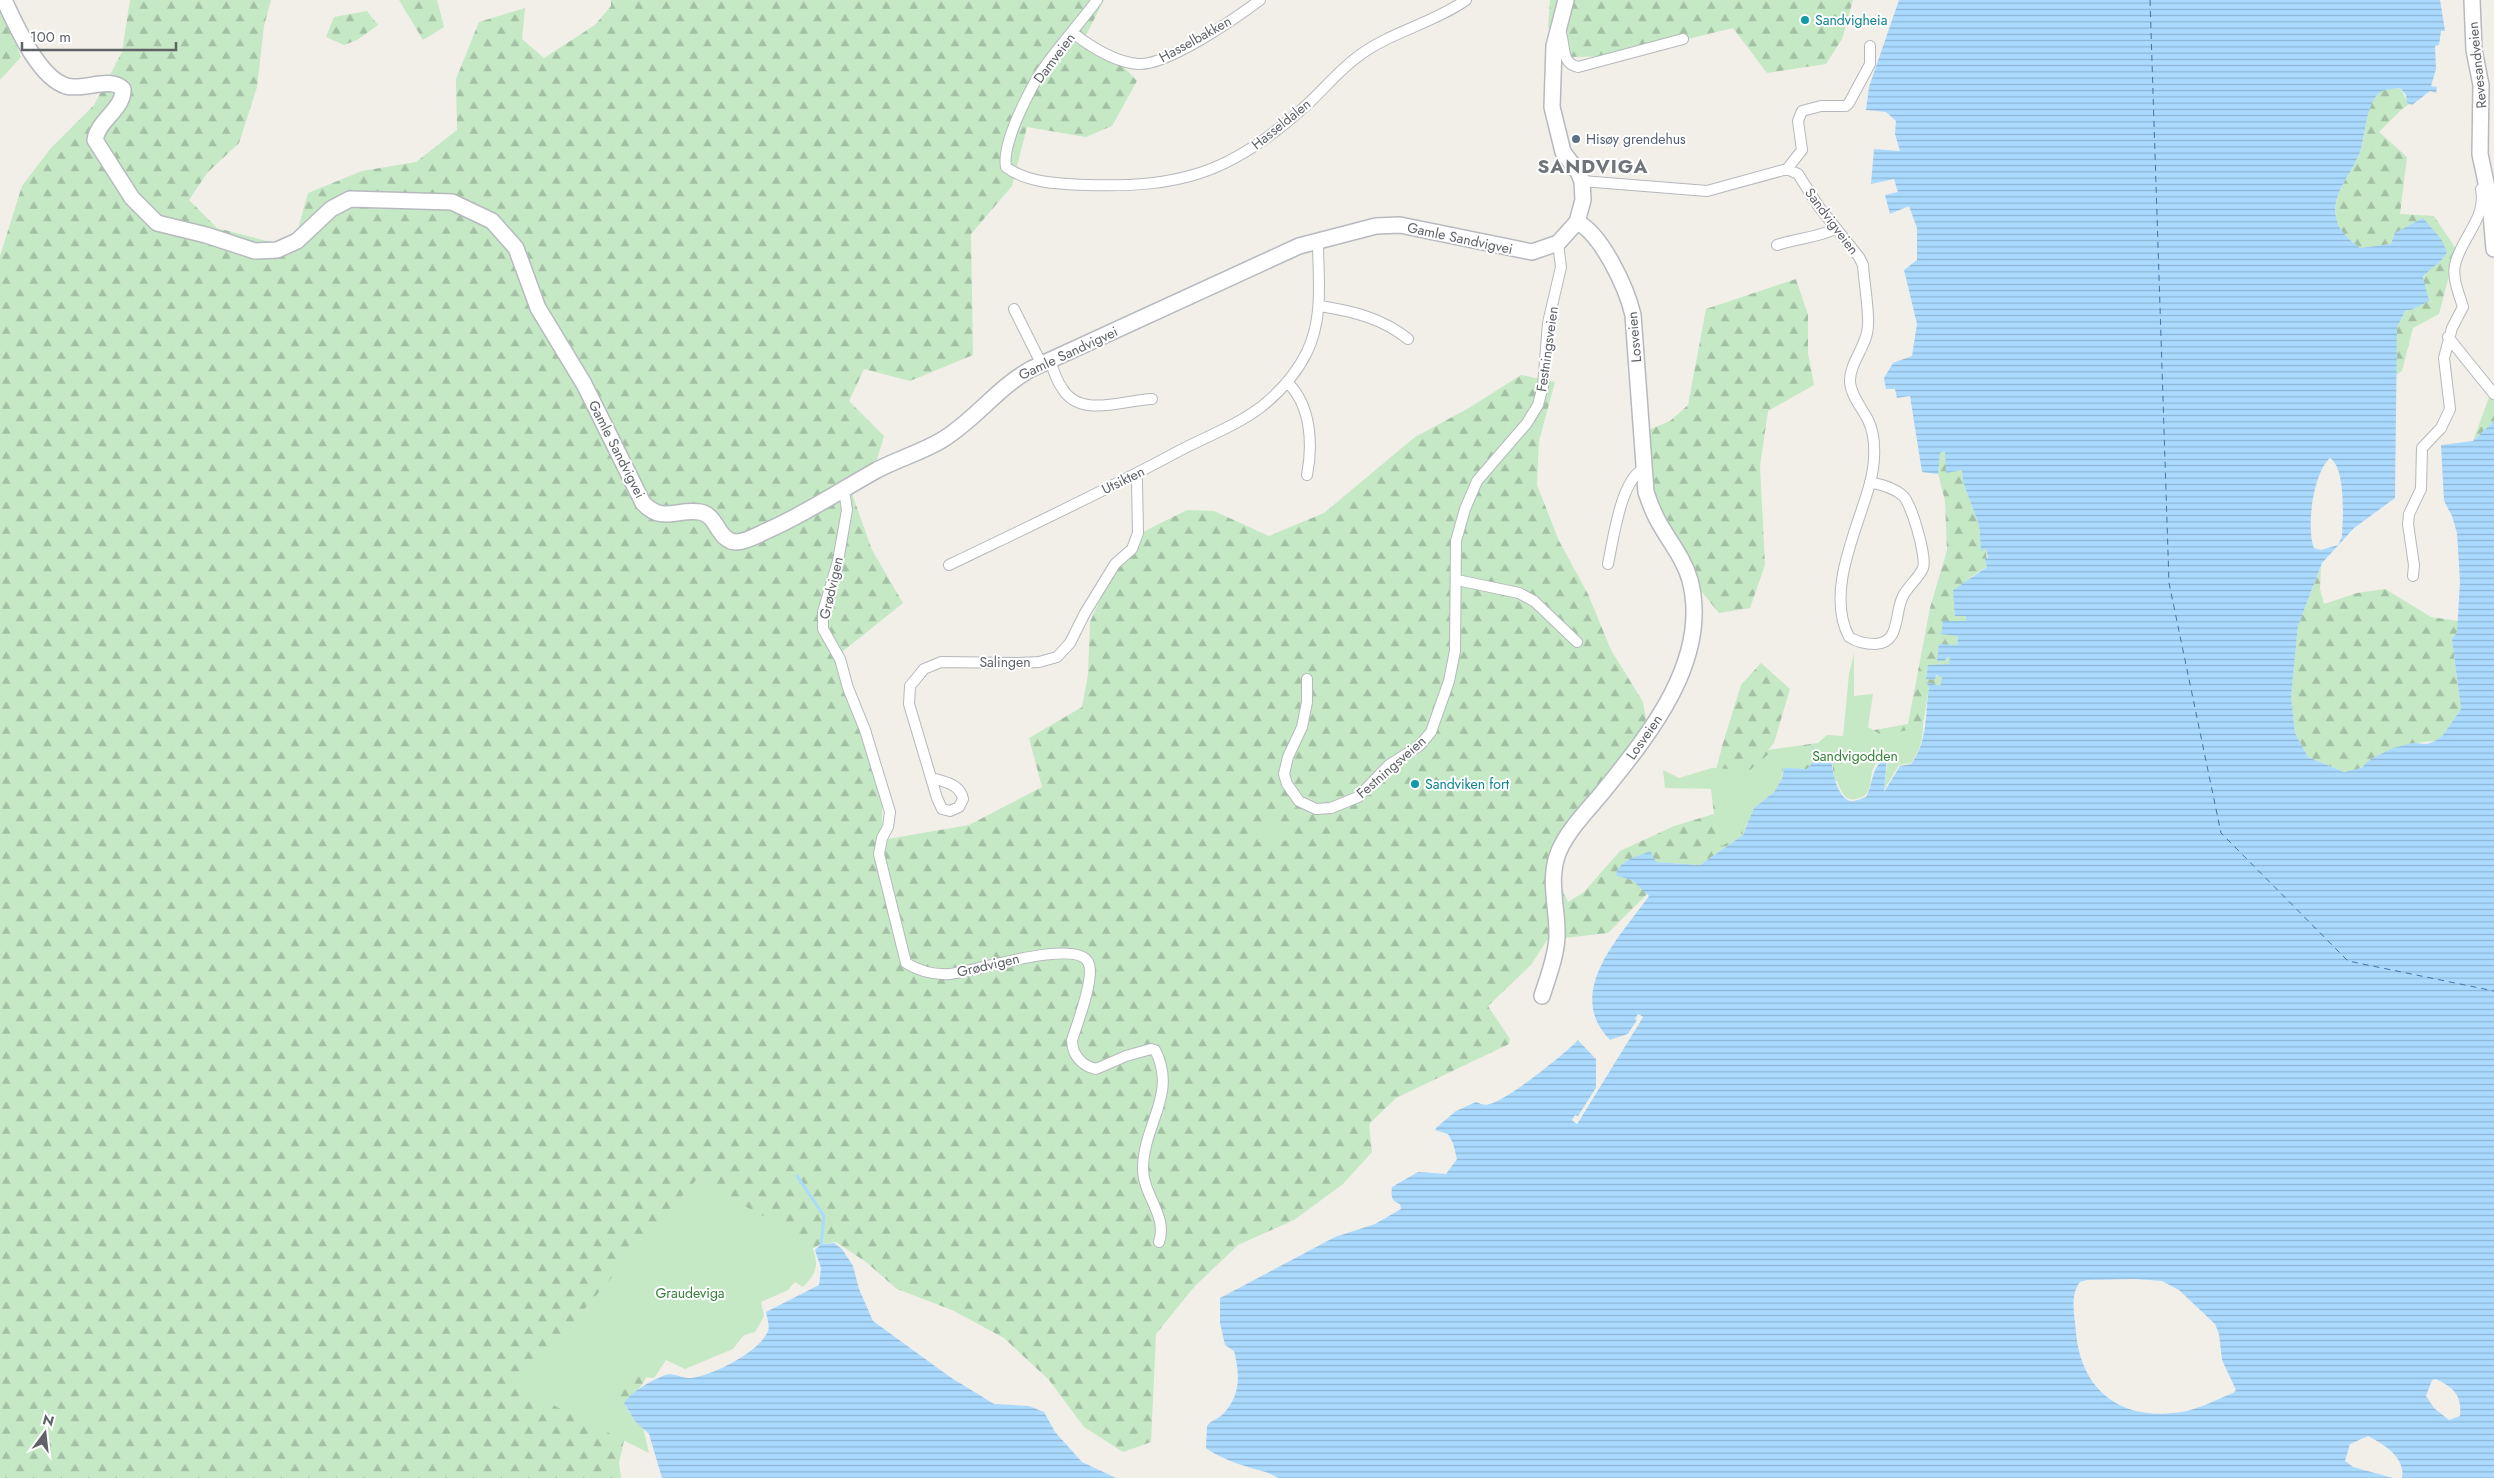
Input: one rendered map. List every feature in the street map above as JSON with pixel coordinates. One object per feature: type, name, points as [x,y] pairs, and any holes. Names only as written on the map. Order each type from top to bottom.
[{"type":"street","name":"Gamle Sandvigvei","points":[[4,0],[21,35],[41,66],[55,80],[68,86],[82,88],[111,84],[123,89],[123,96],[99,128],[95,140],[132,198],[157,223],[206,235],[245,248],[267,252],[278,250],[297,241],[331,210],[350,199],[442,201],[461,205],[492,220],[516,248],[538,308],[584,384],[636,492],[652,511],[663,514],[694,511],[704,513],[713,520],[727,540],[741,541],[802,514],[878,470],[941,441],[1002,388],[1046,361],[1299,246],[1390,224],[1532,252],[1558,243],[1577,222]]},
{"type":"street","name":"Damveien","points":[[1015,173],[1006,167],[1005,159],[1016,122],[1036,79],[1098,0]]},
{"type":"street","name":"Hasselbakken","points":[[1072,33],[1088,44],[1123,62],[1140,64],[1162,60],[1260,0]]},
{"type":"street","name":"Hasseldalen","points":[[1015,173],[1046,181],[1122,185],[1180,180],[1220,167],[1263,142],[1302,110],[1355,58],[1378,43],[1451,10],[1466,0]]},
{"type":"street","points":[[1566,0],[1558,28],[1552,63],[1554,124],[1563,152],[1578,172],[1582,181],[1583,200],[1577,222]]},
{"type":"street","name":"Revesandveien","points":[[2472,0],[2474,50],[2481,84],[2479,143],[2490,202],[2494,250]]},
{"type":"street","points":[[1558,28],[1561,32],[1565,57],[1572,65],[1578,66],[1683,39]]},
{"type":"street","points":[[1582,181],[1707,191],[1787,168],[1802,150],[1798,121],[1802,111],[1821,106],[1846,106],[1870,64],[1870,46]]},
{"type":"street","points":[[2413,576],[2414,565],[2408,524],[2409,514],[2422,489],[2422,448],[2441,428],[2450,409],[2444,358],[2448,337],[2463,307],[2457,285],[2455,264],[2480,214],[2483,195],[2479,170],[2482,166]]},
{"type":"street","name":"Sandvigveien","points":[[1787,168],[1798,174],[1835,229],[1863,264],[1868,325],[1864,345],[1850,381],[1853,393],[1869,421],[1874,438],[1870,482],[1844,566],[1840,603],[1844,627],[1849,637],[1869,644],[1882,644],[1891,639],[1902,598],[1923,568],[1923,554],[1914,519],[1904,496],[1888,486],[1870,482]]},
{"type":"street","name":"Losveien","points":[[1542,996],[1556,947],[1557,926],[1552,871],[1560,850],[1570,832],[1640,747],[1671,698],[1687,658],[1692,622],[1690,582],[1672,542],[1656,518],[1646,492],[1642,470],[1633,316],[1628,293],[1620,276],[1593,235],[1584,225],[1577,222]]},
{"type":"street","points":[[1778,245],[1796,239],[1823,235],[1835,229]]},
{"type":"street","name":"Utsikten","points":[[949,565],[1135,475],[1241,420],[1260,407],[1288,383],[1307,352],[1320,306],[1318,240]]},
{"type":"street","name":"Festningsveien","points":[[1307,679],[1307,702],[1302,727],[1288,757],[1284,774],[1287,784],[1299,801],[1316,809],[1331,808],[1358,797],[1389,765],[1419,746],[1431,732],[1449,681],[1455,651],[1456,541],[1465,509],[1477,481],[1527,423],[1538,405],[1542,386],[1548,323],[1561,267],[1558,243]]},
{"type":"street","points":[[1320,306],[1380,321],[1393,327],[1408,339]]},
{"type":"street","points":[[1014,309],[1062,389],[1076,403],[1084,405],[1109,405],[1152,399]]},
{"type":"street","points":[[2448,337],[2494,394]]},
{"type":"street","points":[[1288,383],[1303,404],[1307,420],[1310,452],[1307,475]]},
{"type":"street","points":[[1608,564],[1620,512],[1630,482],[1642,470]]},
{"type":"street","name":"Salingen","points":[[932,778],[909,704],[910,686],[924,669],[941,662],[1019,663],[1039,662],[1057,657],[1070,643],[1085,613],[1115,564],[1132,549],[1138,533],[1138,481],[1135,475]]},
{"type":"street","name":"Grødvigen","points":[[844,490],[847,510],[835,575],[823,612],[823,629],[840,659],[890,812],[888,827],[882,838],[879,854],[906,963],[926,972],[949,974],[1034,956],[1058,953],[1085,958],[1088,962],[1090,980],[1072,1040],[1072,1048],[1075,1055],[1081,1062],[1096,1069],[1151,1048],[1155,1050],[1160,1060],[1163,1074],[1163,1093],[1152,1120],[1143,1157],[1146,1184],[1162,1226],[1159,1242]]},
{"type":"street","points":[[1456,580],[1519,593],[1534,601],[1577,642]]},
{"type":"green space","points":[[0,0],[21,57],[0,80]]},
{"type":"green space","points":[[130,0],[271,0],[264,26],[257,87],[239,143],[207,173],[189,200],[217,228],[274,243],[297,232],[308,193],[362,171],[416,162],[457,130],[456,79],[479,22],[525,8],[522,39],[544,58],[595,25],[611,6],[611,0],[1104,0],[1085,37],[1121,64],[1137,81],[1112,126],[1086,137],[1027,127],[1012,186],[971,234],[973,355],[910,381],[864,369],[849,401],[884,436],[875,466],[852,494],[872,550],[903,603],[837,656],[882,805],[882,840],[969,825],[1042,787],[1029,738],[1082,707],[1088,675],[1090,622],[1113,570],[1132,550],[1129,539],[1187,510],[1214,511],[1269,536],[1324,513],[1415,437],[1469,408],[1521,375],[1555,382],[1539,441],[1537,485],[1559,541],[1588,594],[1611,650],[1643,702],[1646,720],[1617,773],[1580,820],[1557,877],[1568,902],[1584,892],[1620,851],[1674,826],[1714,814],[1711,789],[1741,685],[1761,663],[1790,689],[1774,743],[1768,750],[1818,743],[1827,735],[1841,736],[1908,724],[1930,608],[1947,550],[1945,501],[1938,473],[1940,453],[1945,451],[1962,470],[1963,482],[1979,525],[1981,550],[1986,549],[1987,567],[1969,579],[1965,584],[1966,621],[1943,621],[1958,636],[1957,645],[1939,645],[1946,658],[1950,657],[1950,665],[1929,668],[1926,676],[1942,676],[1940,686],[1927,683],[1929,687],[1920,743],[1868,758],[1835,782],[1831,757],[1822,757],[1813,748],[1814,762],[1807,769],[1783,770],[1782,779],[1774,792],[1754,808],[1743,835],[1700,865],[1656,862],[1616,876],[1632,880],[1648,893],[1608,933],[1547,940],[1531,965],[1488,1006],[1510,1039],[1509,1044],[1396,1098],[1369,1124],[1372,1152],[1343,1184],[1294,1220],[1238,1245],[1194,1287],[1156,1334],[1151,1442],[1123,1452],[1084,1427],[1049,1380],[1004,1338],[952,1310],[897,1289],[866,1262],[836,1242],[821,1244],[800,1255],[658,1358],[641,1386],[624,1403],[630,1414],[619,1463],[621,1478],[0,1478],[0,256],[22,186],[51,148],[94,105],[122,52]]},
{"type":"green space","points":[[399,0],[437,0],[444,27],[423,40]]},
{"type":"green space","points":[[1550,0],[1853,0],[1842,39],[1826,64],[1767,73],[1733,28],[1618,56],[1571,57],[1548,27]]},
{"type":"green space","points":[[367,11],[378,25],[357,40],[344,45],[326,37],[334,17]]},
{"type":"green space","points":[[2400,88],[2409,104],[2379,132],[2407,157],[2400,214],[2434,216],[2456,249],[2439,314],[2413,328],[2402,371],[2396,375],[2397,327],[2429,268],[2444,257],[2391,244],[2360,248],[2345,235],[2337,224],[2335,210],[2339,192],[2360,152],[2373,99],[2382,90]]},
{"type":"green space","points":[[1796,279],[1808,315],[1808,353],[1814,385],[1768,411],[1760,466],[1765,565],[1750,608],[1719,613],[1696,585],[1647,490],[1646,431],[1670,421],[1688,405],[1706,309]]},
{"type":"green space","points":[[2494,389],[2494,421],[2473,441],[2491,392]]},
{"type":"green space","points":[[2321,566],[2320,589],[2324,604],[2357,593],[2385,589],[2431,617],[2458,621],[2457,632],[2452,639],[2461,709],[2443,735],[2435,741],[2422,742],[2371,759],[2357,770],[2344,772],[2308,757],[2295,733],[2291,697],[2298,626]]},
{"type":"green space","name":"Sandvigodden","points":[[1854,653],[1854,696],[1873,694],[1868,727],[1883,736],[1923,726],[1920,746],[1911,763],[1899,765],[1884,790],[1888,758],[1879,761],[1873,768],[1870,787],[1866,794],[1863,797],[1850,799],[1845,796],[1838,784],[1832,756],[1822,756],[1812,746],[1813,762],[1801,768],[1796,766],[1783,767],[1781,777],[1772,791],[1752,807],[1740,835],[1722,846],[1719,789],[1665,788],[1663,770],[1679,778],[1712,768],[1750,770],[1772,751],[1812,745],[1818,746],[1829,737],[1843,737],[1849,674]]},
{"type":"green space","points":[[1294,825],[1295,840],[1258,842],[1257,832],[1267,831],[1267,827]]},
{"type":"green space","name":"Graudeviga","points":[[696,1180],[810,1241],[815,1255],[816,1266],[809,1281],[803,1287],[795,1282],[788,1290],[761,1302],[764,1316],[755,1332],[744,1335],[733,1349],[685,1369],[666,1360],[654,1378],[634,1376],[619,1391],[621,1406],[642,1423],[649,1453],[517,1387]]},
{"type":"water","points":[[1899,0],[2440,0],[2445,31],[2441,31],[2439,45],[2435,46],[2436,69],[2431,86],[2437,87],[2436,93],[2430,91],[2412,105],[2407,103],[2406,95],[2400,88],[2385,90],[2378,94],[2368,114],[2360,152],[2339,192],[2335,209],[2337,223],[2345,235],[2360,248],[2391,244],[2395,233],[2423,218],[2441,239],[2447,252],[2423,277],[2429,301],[2411,310],[2406,310],[2397,327],[2395,498],[2354,528],[2322,563],[2298,626],[2291,697],[2295,733],[2308,757],[2344,772],[2361,768],[2371,759],[2393,748],[2412,743],[2427,744],[2443,735],[2461,709],[2452,639],[2457,632],[2460,582],[2457,533],[2452,516],[2444,501],[2441,445],[2473,441],[2494,421],[2494,1478],[2402,1478],[2401,1464],[2397,1458],[2381,1443],[2368,1436],[2350,1444],[2345,1461],[2353,1467],[2393,1478],[1278,1478],[1266,1472],[1230,1461],[1206,1448],[1207,1426],[1229,1407],[1236,1392],[1238,1376],[1234,1351],[1225,1345],[1220,1323],[1220,1298],[1335,1237],[1375,1224],[1401,1209],[1400,1204],[1392,1198],[1392,1187],[1418,1172],[1446,1174],[1457,1159],[1453,1143],[1448,1134],[1435,1130],[1437,1127],[1456,1111],[1476,1102],[1484,1105],[1498,1101],[1522,1086],[1578,1040],[1596,1059],[1596,1088],[1578,1117],[1572,1120],[1577,1124],[1643,1017],[1638,1014],[1637,1020],[1628,1034],[1610,1040],[1597,1022],[1592,1003],[1594,984],[1601,965],[1612,946],[1649,896],[1632,880],[1616,876],[1620,866],[1650,851],[1656,862],[1700,865],[1743,835],[1754,808],[1774,792],[1782,779],[1784,768],[1807,769],[1810,766],[1814,759],[1812,746],[1822,757],[1831,757],[1838,788],[1841,794],[1850,801],[1866,797],[1875,769],[1882,761],[1887,758],[1884,792],[1900,766],[1911,764],[1916,755],[1925,727],[1929,687],[1926,682],[1940,686],[1942,677],[1936,675],[1935,680],[1926,679],[1928,665],[1949,664],[1950,657],[1946,658],[1945,661],[1937,661],[1939,644],[1957,645],[1958,636],[1941,634],[1943,621],[1966,621],[1966,616],[1955,616],[1953,590],[1987,567],[1985,559],[1988,557],[1986,549],[1981,551],[1979,525],[1963,482],[1962,470],[1946,473],[1945,451],[1940,453],[1938,474],[1922,472],[1910,396],[1897,398],[1895,389],[1886,389],[1884,378],[1893,363],[1912,356],[1917,324],[1904,270],[1917,260],[1917,228],[1909,206],[1890,214],[1885,195],[1898,192],[1894,179],[1871,184],[1874,149],[1900,151],[1895,134],[1896,121],[1886,112],[1866,110],[1869,87]],"holes":[[[2330,458],[2339,472],[2341,483],[2343,507],[2342,537],[2338,545],[2321,550],[2314,548],[2311,515],[2315,488],[2324,465]],[[2135,1279],[2162,1281],[2179,1290],[2215,1324],[2219,1334],[2222,1360],[2236,1390],[2205,1405],[2187,1411],[2165,1414],[2145,1413],[2127,1408],[2111,1400],[2098,1389],[2087,1373],[2080,1355],[2076,1333],[2074,1300],[2080,1282],[2087,1280]],[[2436,1379],[2442,1382],[2456,1393],[2460,1403],[2460,1416],[2449,1420],[2434,1408],[2426,1396],[2432,1380]]]},
{"type":"water","points":[[834,1243],[842,1249],[853,1266],[859,1289],[873,1321],[950,1377],[994,1404],[1029,1406],[1044,1412],[1055,1432],[1082,1462],[1116,1478],[662,1478],[649,1434],[635,1421],[624,1403],[637,1390],[665,1375],[671,1374],[689,1378],[701,1376],[735,1361],[756,1347],[768,1331],[769,1324],[766,1312],[819,1285],[821,1268],[815,1250],[821,1244]]},
{"type":"pier","points":[[1638,1014],[1643,1017],[1577,1124],[1572,1120],[1575,1115],[1578,1116],[1596,1088],[1596,1059],[1576,1038],[1580,1038],[1598,1057],[1598,1085],[1628,1037],[1609,1042],[1596,1029],[1595,1024],[1610,1040],[1628,1034],[1637,1020],[1635,1019]]},
{"type":"waterway","points":[[797,1176],[824,1216],[821,1244]]},
{"type":"ferry route","points":[[2150,0],[2169,583],[2221,833],[2348,961],[2494,991]]},
{"type":"place","name":"Sandvigheia","points":[[1805,20]]},
{"type":"place","name":"Hisøy grendehus","points":[[1576,139]]},
{"type":"place","name":"Sandviken fort","points":[[1415,784]]},
{"type":"district","name":"SANDVIGA","points":[[1593,166]]}]
